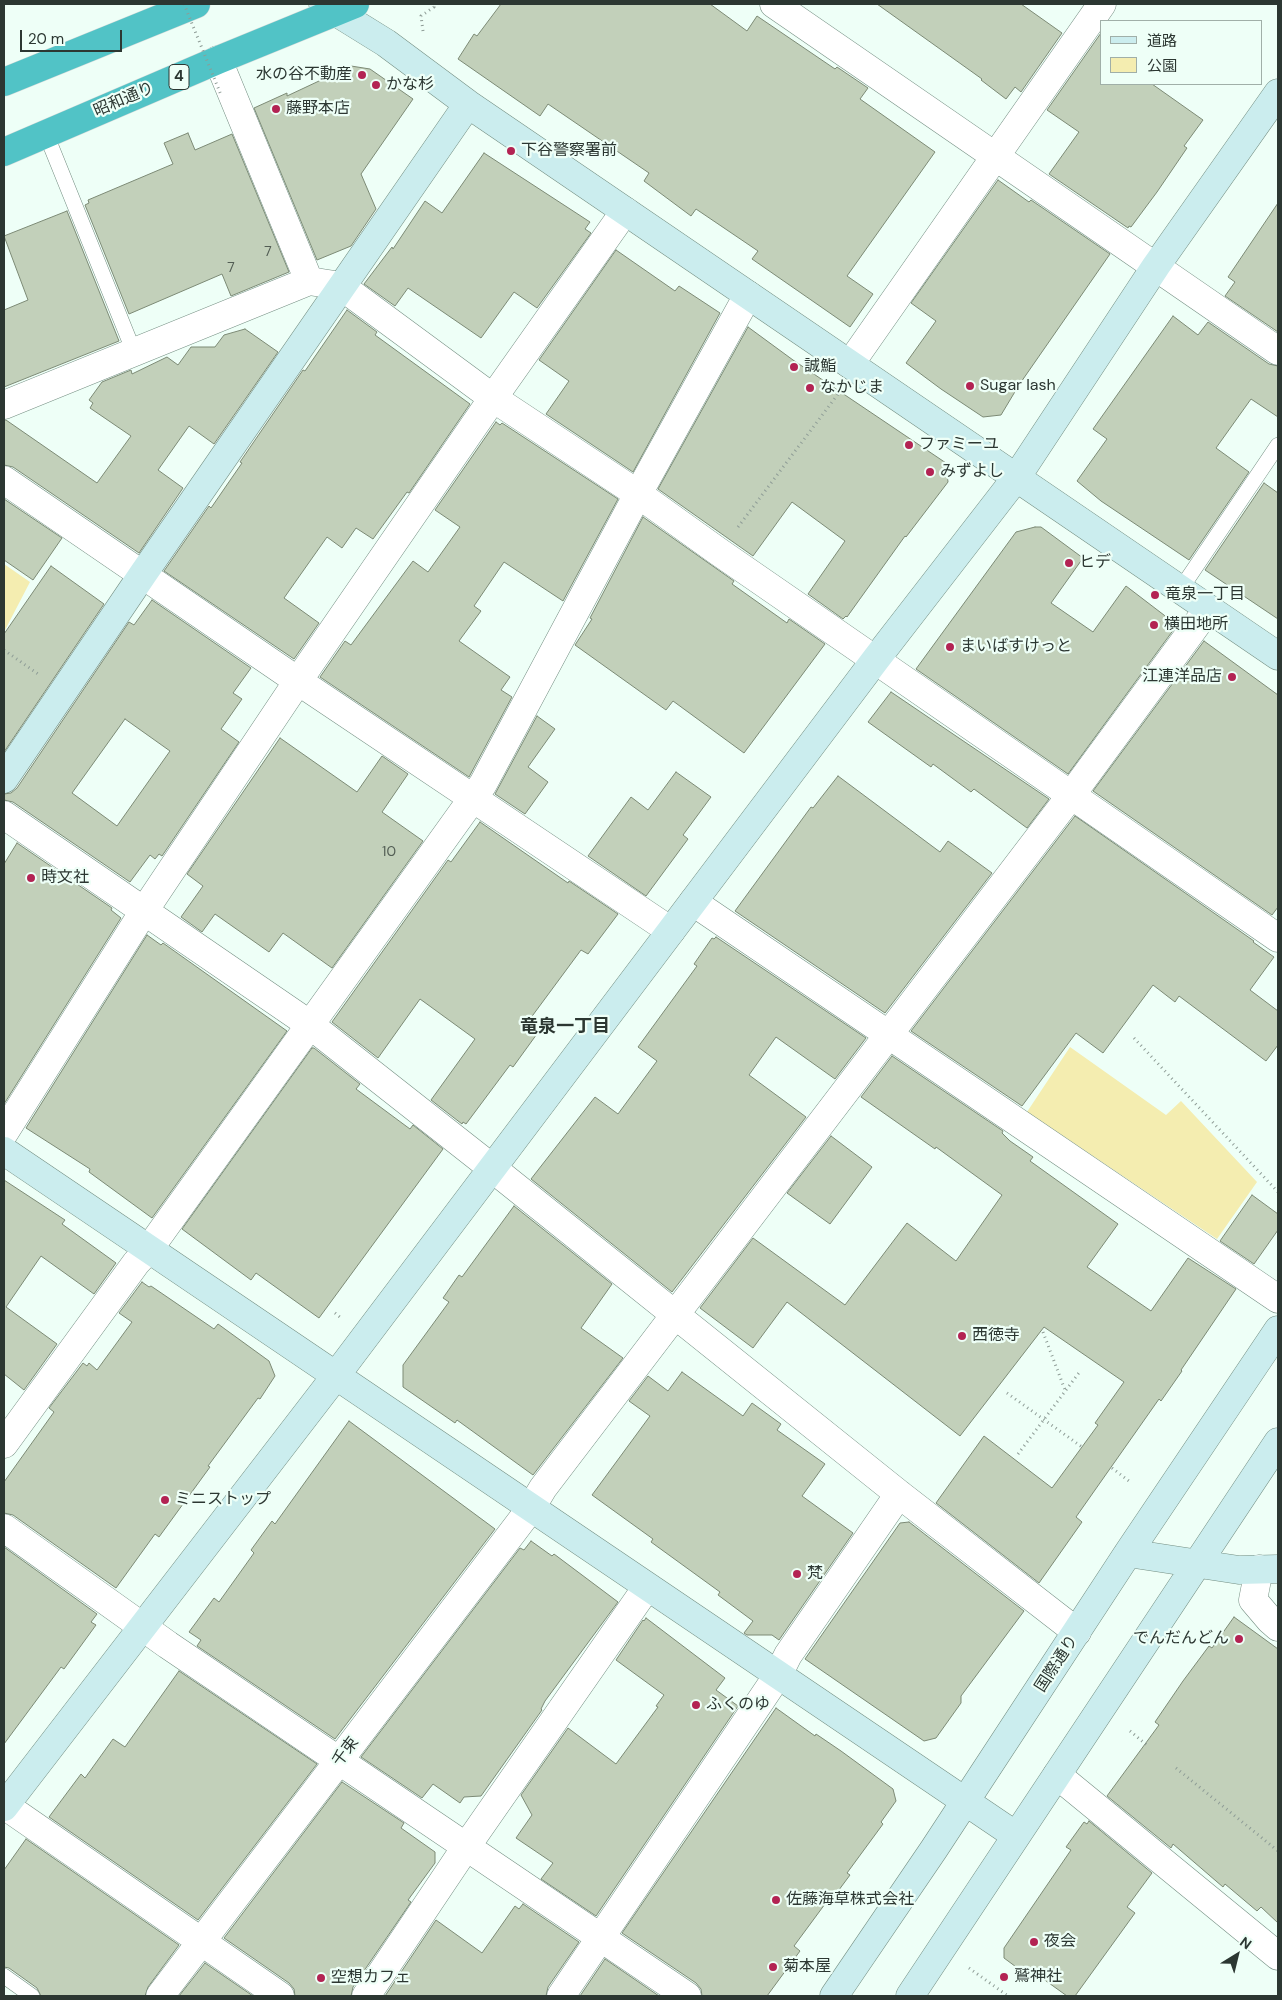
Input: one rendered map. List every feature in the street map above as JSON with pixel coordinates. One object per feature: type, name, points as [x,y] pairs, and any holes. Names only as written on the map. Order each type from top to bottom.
[{"type":"highway","points":[[4,82],[196,4]]},
{"type":"highway","name":"昭和通り","points":[[4,152],[338,7]]},
{"type":"street","points":[[774,4],[1278,351]]},
{"type":"street","points":[[853,367],[1102,4]]},
{"type":"street","points":[[338,7],[468,104],[1278,656]]},
{"type":"street","points":[[218,60],[309,281]]},
{"type":"street","points":[[280,1996],[4,1806],[336,1376],[876,659],[1016,478],[1156,266],[1278,93]]},
{"type":"street","points":[[4,779],[143,574],[468,104]]},
{"type":"street","points":[[4,1133],[144,911],[298,681],[493,398],[625,211]]},
{"type":"street","points":[[4,406],[309,281],[341,286],[493,398],[638,494],[1278,938]]},
{"type":"street","points":[[4,1444],[136,1263],[149,1249],[483,784],[638,494],[748,295]]},
{"type":"street","points":[[4,480],[298,681],[671,931]]},
{"type":"street","name":"千束","points":[[160,1996],[530,1508],[543,1488],[676,1316],[1072,794],[1208,609]]},
{"type":"street","points":[[4,815],[309,1024],[899,1494],[1077,1632]]},
{"type":"street","points":[[693,902],[1278,1298]]},
{"type":"street","points":[[4,1151],[1015,1836]]},
{"type":"street","name":"国際通り","points":[[834,1996],[966,1802],[1128,1553],[1278,1330]]},
{"type":"street","points":[[910,1996],[1278,1442]]},
{"type":"street","points":[[561,1996],[778,1675],[788,1655],[899,1494]]},
{"type":"street","points":[[4,1528],[142,1626],[339,1761],[687,1996]]},
{"type":"street","points":[[1128,1553],[1239,1570],[1268,1569],[1253,1600],[1278,1627]]},
{"type":"street","points":[[366,1996],[466,1847],[647,1587]]},
{"type":"street","points":[[1058,1775],[1278,1956]]},
{"type":"lane","points":[[46,134],[134,352]]},
{"type":"lane","points":[[1180,590],[1278,445]]},
{"type":"lane","points":[[4,1976],[32,1996]]},
{"type":"path","points":[[184,4],[221,95]]},
{"type":"path","points":[[424,36],[422,16],[434,7],[432,4]]},
{"type":"path","points":[[719,552],[853,367]]},
{"type":"path","points":[[4,650],[62,692]]},
{"type":"path","points":[[1134,1038],[1278,1192]]},
{"type":"path","points":[[1043,1332],[1065,1391]]},
{"type":"path","points":[[1018,1454],[1081,1370]]},
{"type":"path","points":[[1008,1393],[1082,1447]]},
{"type":"path","points":[[1112,1468],[1130,1481]]},
{"type":"path","points":[[1130,1731],[1148,1746]]},
{"type":"path","points":[[1176,1768],[1278,1851]]},
{"type":"path","points":[[969,1968],[1008,1996]]},
{"type":"green space","points":[[4,564],[30,582],[4,632]]},
{"type":"green space","points":[[1070,1047],[1166,1115],[1181,1101],[1257,1182],[1217,1239],[1027,1112]]},
{"type":"building","points":[[501,4],[710,4],[747,31],[757,16],[835,69],[837,67],[868,88],[860,99],[935,152],[847,276],[873,294],[850,327],[752,259],[758,251],[696,209],[691,216],[644,181],[649,173],[548,104],[540,116],[458,59],[474,34],[477,36]]},
{"type":"building","points":[[877,4],[1021,4],[1062,33],[1021,92],[1015,87],[1006,99],[982,79]]},
{"type":"building","points":[[1100,34],[1100,85],[1153,85],[1203,120],[1184,146],[1187,148],[1157,192],[1131,227],[1129,226],[1128,228],[1049,174],[1079,132],[1047,110]]},
{"type":"building","points":[[351,66],[370,69],[413,99],[361,174],[376,209],[351,246],[317,260],[254,108],[287,93],[287,96]]},
{"type":"building","points":[[188,133],[195,150],[232,134],[289,272],[231,296],[222,274],[129,314],[85,205],[89,203],[88,200],[173,164],[164,143]]},
{"type":"building","points":[[484,153],[590,222],[585,229],[591,233],[537,308],[514,292],[481,338],[408,288],[395,306],[364,284],[392,247],[393,249],[425,201],[442,213]]},
{"type":"building","points":[[998,180],[1029,202],[1031,200],[1110,254],[1019,385],[1001,415],[983,417],[906,363],[936,321],[911,303]]},
{"type":"building","points":[[1278,203],[1278,332],[1225,296],[1235,282],[1228,277]]},
{"type":"building","points":[[67,211],[119,341],[4,387],[4,310],[28,300],[4,236]]},
{"type":"building","points":[[616,250],[675,291],[679,286],[720,313],[633,472],[546,414],[569,381],[539,360]]},
{"type":"building","points":[[347,310],[377,332],[375,335],[470,404],[409,493],[407,492],[373,539],[356,528],[342,548],[327,537],[284,598],[319,623],[294,659],[164,571],[209,506],[211,508],[303,370],[305,371]]},
{"type":"building","points":[[1173,316],[1198,335],[1208,322],[1269,364],[1278,366],[1278,417],[1251,399],[1216,448],[1249,472],[1189,560],[1101,501],[1077,481],[1107,439],[1093,429]]},
{"type":"building","points":[[748,327],[793,360],[946,463],[948,482],[905,536],[847,617],[843,619],[808,594],[845,541],[792,502],[753,556],[658,489]]},
{"type":"building","points":[[245,329],[278,352],[214,444],[189,426],[158,470],[183,488],[139,553],[13,467],[4,465],[4,420],[6,420],[97,483],[131,436],[90,408],[93,403],[89,400],[102,382],[131,370],[132,374],[167,357],[178,365],[191,347],[215,347],[224,335]]},
{"type":"building","points":[[496,422],[500,425],[502,423],[618,499],[563,601],[504,562],[474,606],[481,611],[459,641],[510,677],[501,690],[512,697],[469,777],[320,677],[345,641],[351,645],[413,561],[428,572],[460,527],[435,510]]},
{"type":"building","points":[[1264,483],[1278,493],[1278,619],[1205,570]]},
{"type":"building","points":[[4,499],[62,538],[33,580],[4,560]]},
{"type":"building","points":[[643,517],[734,581],[732,584],[787,623],[789,619],[825,644],[744,753],[673,701],[666,710],[575,645],[592,619],[590,618]]},
{"type":"building","points":[[1041,527],[1083,558],[1051,603],[1093,632],[1126,586],[1177,625],[1068,774],[916,669],[1016,532]]},
{"type":"building","points":[[51,566],[104,604],[4,752],[4,634]]},
{"type":"building","points":[[152,600],[251,668],[233,693],[242,699],[221,729],[239,742],[162,856],[159,854],[155,859],[150,855],[130,882],[13,802],[4,800],[4,794],[11,793],[17,788],[129,622],[134,625]],"holes":[[[125,719],[170,751],[117,826],[72,793]]]},
{"type":"building","points":[[1204,641],[1278,695],[1278,907],[1272,915],[1093,791]]},
{"type":"building","points":[[891,692],[1049,799],[1027,828],[974,789],[971,792],[933,764],[931,767],[868,722]]},
{"type":"building","points":[[537,716],[555,729],[528,767],[548,782],[525,814],[495,794]]},
{"type":"building","points":[[280,738],[357,792],[382,756],[408,774],[382,812],[423,841],[332,968],[283,933],[269,952],[215,914],[202,932],[181,917],[203,886],[187,874]]},
{"type":"building","points":[[676,772],[711,797],[683,835],[688,839],[646,896],[588,856],[631,797],[648,810]]},
{"type":"building","points":[[838,776],[940,852],[948,841],[992,873],[885,1013],[735,911],[811,807],[813,808]]},
{"type":"building","points":[[1075,816],[1274,957],[1250,990],[1278,1011],[1278,1045],[1266,1061],[1179,996],[1175,1002],[1153,985],[1103,1053],[1076,1033],[1022,1106],[911,1031]]},
{"type":"building","points":[[480,822],[568,883],[569,881],[618,914],[588,954],[581,950],[530,1019],[542,1027],[513,1067],[510,1065],[466,1124],[463,1122],[462,1124],[431,1100],[475,1039],[420,999],[378,1058],[332,1022],[448,860],[451,862]]},
{"type":"building","points":[[17,843],[112,908],[111,910],[121,918],[4,1104],[4,864]]},
{"type":"building","points":[[147,935],[161,945],[163,943],[287,1031],[152,1218],[89,1172],[90,1169],[26,1128]]},
{"type":"building","points":[[716,937],[866,1038],[835,1079],[776,1037],[749,1075],[806,1117],[672,1292],[531,1179],[595,1097],[618,1114],[657,1061],[638,1047],[697,966],[694,964],[712,938]]},
{"type":"building","points":[[312,1048],[360,1084],[356,1089],[410,1129],[413,1125],[443,1149],[319,1318],[256,1273],[251,1280],[182,1229]]},
{"type":"building","points":[[892,1056],[1003,1131],[1002,1133],[1010,1141],[1033,1157],[1030,1161],[1118,1224],[1087,1267],[1151,1311],[1188,1258],[1236,1289],[1161,1401],[1159,1399],[1076,1517],[1082,1522],[1039,1583],[936,1503],[984,1436],[1052,1488],[1098,1425],[1095,1423],[1124,1382],[1044,1327],[960,1436],[787,1302],[753,1348],[700,1308],[753,1238],[845,1305],[907,1223],[956,1261],[1002,1195],[936,1147],[935,1149],[861,1097]]},
{"type":"building","points":[[831,1136],[872,1167],[830,1224],[787,1193]]},
{"type":"building","points":[[4,1180],[65,1220],[62,1224],[116,1263],[94,1294],[41,1256],[6,1307],[57,1344],[24,1390],[4,1374]]},
{"type":"building","points":[[1252,1195],[1278,1214],[1278,1230],[1254,1264],[1220,1241]]},
{"type":"building","points":[[514,1206],[612,1284],[581,1328],[623,1358],[533,1475],[457,1420],[455,1423],[403,1387],[403,1365],[449,1302],[443,1298],[459,1275],[462,1277]]},
{"type":"building","points":[[142,1282],[149,1287],[151,1286],[214,1329],[218,1324],[269,1361],[275,1376],[260,1399],[258,1398],[208,1466],[210,1467],[159,1537],[155,1534],[116,1588],[13,1515],[4,1513],[4,1482],[54,1412],[49,1408],[83,1363],[87,1366],[89,1363],[97,1370],[132,1322],[119,1313]]},
{"type":"building","points":[[682,1372],[743,1416],[752,1403],[781,1424],[777,1430],[825,1464],[802,1496],[853,1533],[779,1640],[772,1635],[747,1635],[744,1633],[753,1621],[718,1595],[720,1592],[651,1542],[653,1539],[592,1495],[650,1416],[629,1401],[648,1376],[668,1391]]},
{"type":"building","points":[[349,1421],[495,1529],[335,1739],[197,1646],[201,1640],[189,1632],[214,1598],[219,1602],[254,1553],[251,1550],[272,1521],[275,1524]]},
{"type":"building","points":[[909,1522],[1024,1611],[961,1696],[961,1703],[936,1738],[924,1741],[805,1659],[900,1523]]},
{"type":"building","points":[[531,1541],[552,1556],[554,1554],[618,1602],[545,1701],[542,1710],[481,1796],[464,1797],[460,1803],[433,1784],[422,1798],[361,1757],[520,1548],[524,1550]]},
{"type":"building","points":[[4,1547],[97,1614],[91,1622],[96,1625],[64,1669],[61,1667],[4,1744]]},
{"type":"building","points":[[1234,1617],[1278,1649],[1278,1923],[1261,1907],[1257,1911],[1225,1884],[1223,1887],[1173,1844],[1171,1848],[1107,1796],[1159,1725],[1155,1722],[1183,1681],[1209,1646],[1212,1648]]},
{"type":"building","points":[[646,1618],[725,1678],[716,1690],[738,1706],[596,1916],[541,1879],[553,1863],[516,1838],[532,1815],[521,1795],[568,1728],[616,1764],[658,1707],[656,1706],[664,1695],[616,1660]]},
{"type":"building","points":[[179,1671],[317,1764],[198,1920],[49,1817],[81,1774],[85,1778],[113,1739],[125,1747]]},
{"type":"building","points":[[776,1708],[815,1736],[816,1734],[841,1751],[893,1789],[896,1801],[881,1822],[883,1824],[847,1873],[850,1875],[827,1906],[825,1904],[794,1946],[800,1951],[767,1996],[702,1996],[701,1989],[696,1983],[622,1933]]},
{"type":"building","points":[[342,1782],[404,1823],[401,1828],[435,1852],[435,1863],[408,1900],[411,1902],[353,1987],[351,1996],[295,1996],[294,1989],[289,1983],[224,1938]]},
{"type":"building","points":[[1089,1821],[1152,1873],[1127,1907],[1135,1913],[1075,1996],[1067,1996],[1035,1973],[1031,1978],[1004,1958],[1004,1948],[1071,1850],[1066,1847],[1084,1822],[1087,1824]]},
{"type":"building","points":[[26,1839],[179,1945],[148,1987],[145,1996],[41,1996],[37,1988],[9,1968],[4,1967],[4,1870]]},
{"type":"building","points":[[523,1904],[579,1942],[548,1987],[546,1996],[385,1996],[436,1920],[482,1953],[515,1906],[519,1909]]},
{"type":"building","points":[[605,1959],[659,1996],[580,1996]]},
{"type":"building","points":[[205,1963],[253,1996],[179,1996]]},
{"type":"place","name":"水の谷不動産","points":[[362,75]]},
{"type":"place","name":"かな杉","points":[[376,85]]},
{"type":"place","name":"藤野本店","points":[[276,109]]},
{"type":"place","name":"下谷警察署前","points":[[511,151]]},
{"type":"place","name":"誠鮨","points":[[794,367]]},
{"type":"place","name":"Sugar lash","points":[[970,386]]},
{"type":"place","name":"なかじま","points":[[810,388]]},
{"type":"place","name":"ファミーユ","points":[[909,445]]},
{"type":"place","name":"みずよし","points":[[930,472]]},
{"type":"place","name":"ヒデ","points":[[1069,563]]},
{"type":"place","name":"竜泉一丁目","points":[[1155,595]]},
{"type":"place","name":"横田地所","points":[[1154,625]]},
{"type":"place","name":"まいばすけっと","points":[[950,647]]},
{"type":"place","name":"江連洋品店","points":[[1232,677]]},
{"type":"place","name":"時文社","points":[[31,878]]},
{"type":"place","name":"西徳寺","points":[[962,1336]]},
{"type":"place","name":"ミニストップ","points":[[165,1500]]},
{"type":"place","name":"梵","points":[[797,1574]]},
{"type":"place","name":"でんだんどん","points":[[1239,1639]]},
{"type":"place","name":"ふくのゆ","points":[[696,1705]]},
{"type":"place","name":"佐藤海草株式会社","points":[[776,1900]]},
{"type":"place","name":"夜会","points":[[1034,1942]]},
{"type":"place","name":"菊本屋","points":[[773,1967]]},
{"type":"place","name":"鷲神社","points":[[1004,1977]]},
{"type":"place","name":"空想カフェ","points":[[321,1978]]},
{"type":"district","name":"竜泉一丁目","points":[[565,1027]]}]
